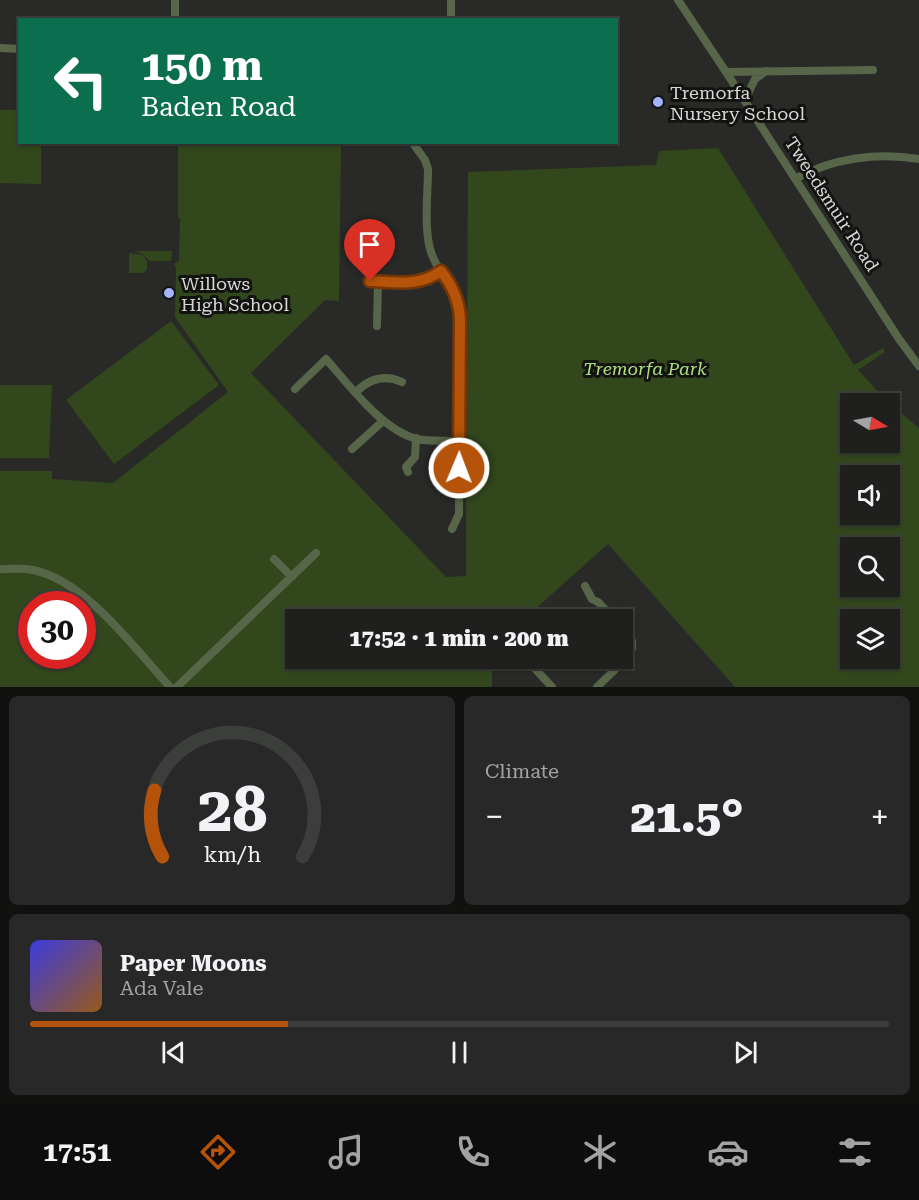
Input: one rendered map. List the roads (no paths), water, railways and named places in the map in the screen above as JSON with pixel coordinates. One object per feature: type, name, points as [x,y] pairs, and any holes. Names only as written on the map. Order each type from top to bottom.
[{"type":"street","points":[[175,0],[175,18]]},
{"type":"street","points":[[451,0],[451,18]]},
{"type":"street","name":"Tweedsmuir Road","points":[[678,0],[899,339],[919,366]]},
{"type":"street","points":[[0,48],[18,49]]},
{"type":"street","points":[[726,72],[873,70]]},
{"type":"street","points":[[745,100],[755,79],[767,71]]},
{"type":"street","points":[[413,144],[425,160],[428,169],[429,245],[451,286],[460,310],[459,514],[452,530]]},
{"type":"street","points":[[795,179],[819,168],[849,160],[882,156],[919,159]]},
{"type":"street","points":[[377,326],[374,281],[418,282],[441,271]]},
{"type":"street","points":[[295,389],[326,359],[383,421],[405,435],[459,441]]},
{"type":"street","points":[[356,392],[375,379],[395,379],[402,382]]},
{"type":"street","points":[[352,449],[383,421]]},
{"type":"street","points":[[408,472],[406,467],[415,457],[416,438]]},
{"type":"street","points":[[177,687],[316,553]]},
{"type":"street","points":[[274,560],[292,577]]},
{"type":"street","points":[[0,569],[33,570],[63,581],[92,603],[170,687]]},
{"type":"street","points":[[585,586],[590,602],[598,602],[605,609]]},
{"type":"street","points":[[535,669],[552,687]]},
{"type":"street","points":[[601,686],[616,669]]},
{"type":"place","name":"Tremorfa Nursery School","points":[[658,102]]},
{"type":"place","name":"Willows High School","points":[[169,293]]},
{"type":"park label","name":"Tremorfa Park","points":[[645,368]]}]
